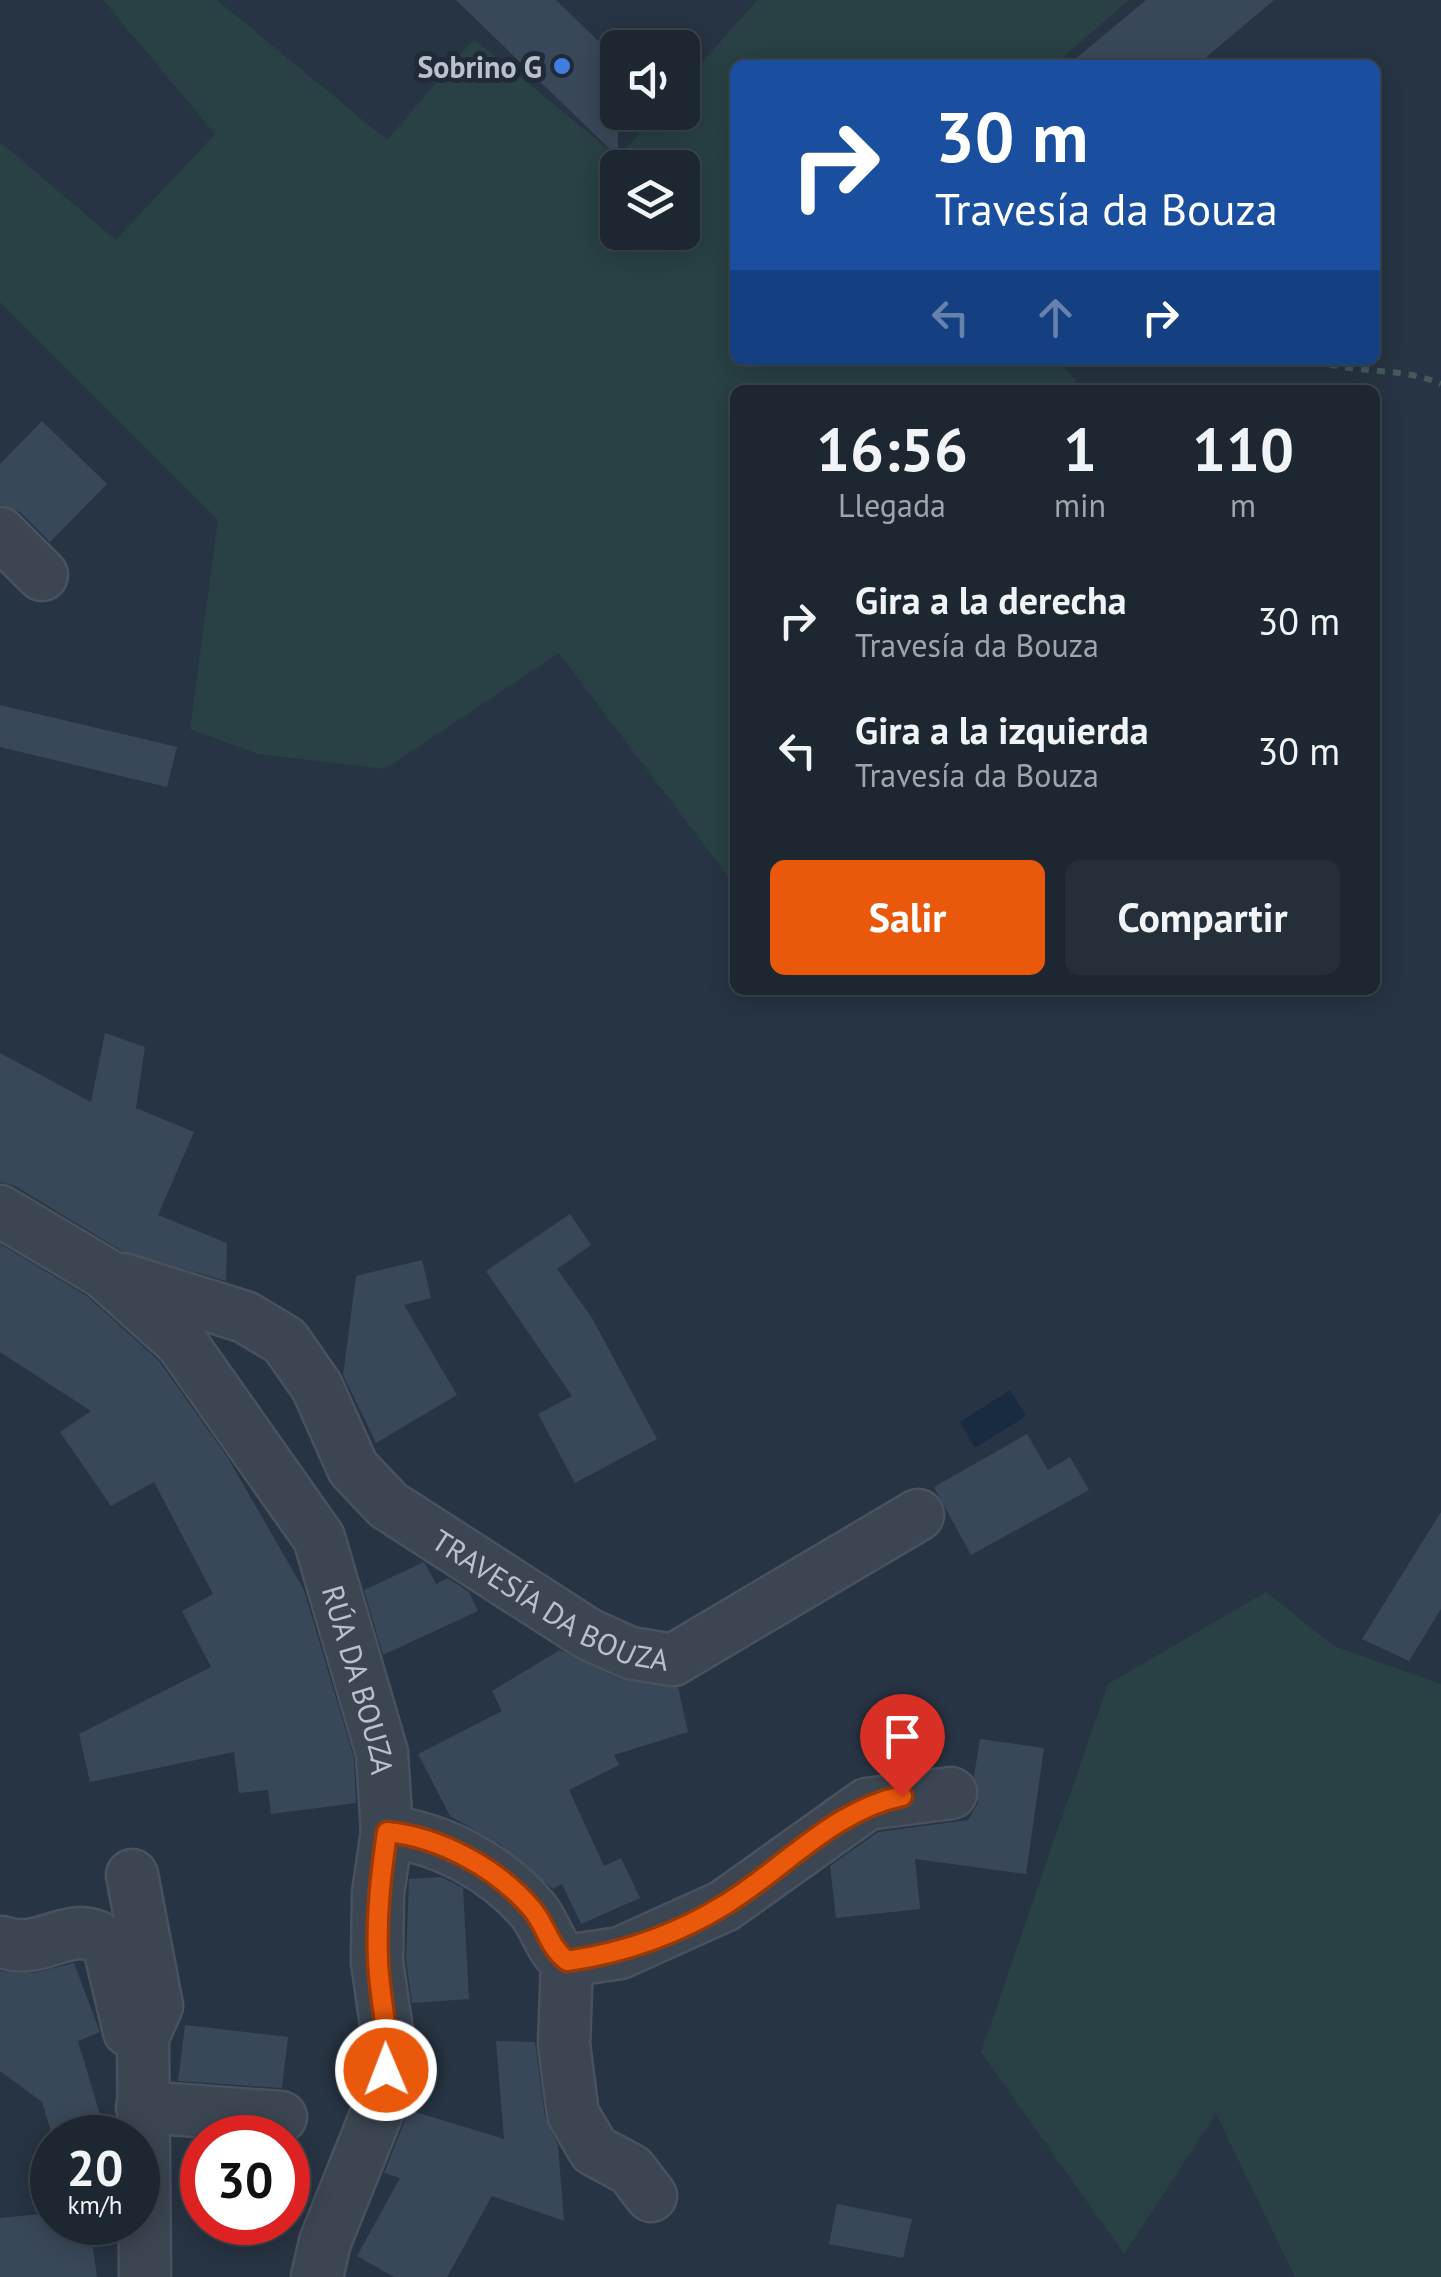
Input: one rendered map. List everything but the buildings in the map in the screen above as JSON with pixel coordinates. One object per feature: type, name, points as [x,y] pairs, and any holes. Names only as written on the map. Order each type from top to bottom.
[{"type":"street","points":[[0,533],[42,576]]},
{"type":"street","name":"RÚA DA BOUZA","points":[[0,1211],[104,1272],[182,1342],[319,1538],[382,1753],[387,1832],[378,1892],[378,1945],[389,2044],[384,2095],[316,2277]]},
{"type":"street","name":"TRAVESÍA DA BOUZA","points":[[104,1272],[246,1317],[285,1341],[317,1388],[353,1468],[388,1505],[588,1634],[630,1653],[673,1660],[918,1515]]},
{"type":"street","points":[[319,1538],[346,1494],[353,1468]]},
{"type":"street","points":[[387,1832],[412,1834],[459,1852],[534,1911],[552,1949],[567,1961],[620,1954],[724,1906],[867,1804],[951,1794]]},
{"type":"street","points":[[132,1875],[157,2006],[143,2036],[145,2277]]},
{"type":"street","points":[[2,1942],[20,1948],[70,1932],[91,1931],[108,1943],[128,2031],[143,2036]]},
{"type":"street","points":[[567,1961],[564,2045],[572,2114],[594,2150],[631,2170],[651,2196]]},
{"type":"street","points":[[142,2107],[243,2115]]},
{"type":"path","points":[[1332,365],[1349,370],[1418,374],[1441,384]]},
{"type":"green space","points":[[103,0],[217,0],[387,140],[474,39],[609,150],[600,150],[600,250],[700,250],[700,150],[624,150],[643,130],[700,130],[700,65],[757,0],[1129,0],[1060,60],[730,60],[730,365],[1062,365],[1080,385],[730,385],[730,879],[559,653],[385,769],[258,754],[190,729],[218,520],[0,302],[0,142],[116,240],[215,134]]},
{"type":"green space","points":[[1266,1592],[1334,1646],[1441,1684],[1441,2277],[1295,2277],[1216,2114],[1124,2254],[981,2052],[1108,1684]]},
{"type":"water","points":[[1010,1390],[1026,1416],[975,1448],[960,1422]]},
{"type":"place","name":"Sobrino G","points":[[562,66]]},
{"type":"route","points":[[386,2070],[389,2044],[378,1962],[378,1892],[387,1832],[412,1834],[459,1852],[534,1911],[552,1949],[567,1961],[620,1954],[724,1906],[830,1826],[867,1804],[902,1796]]}]
